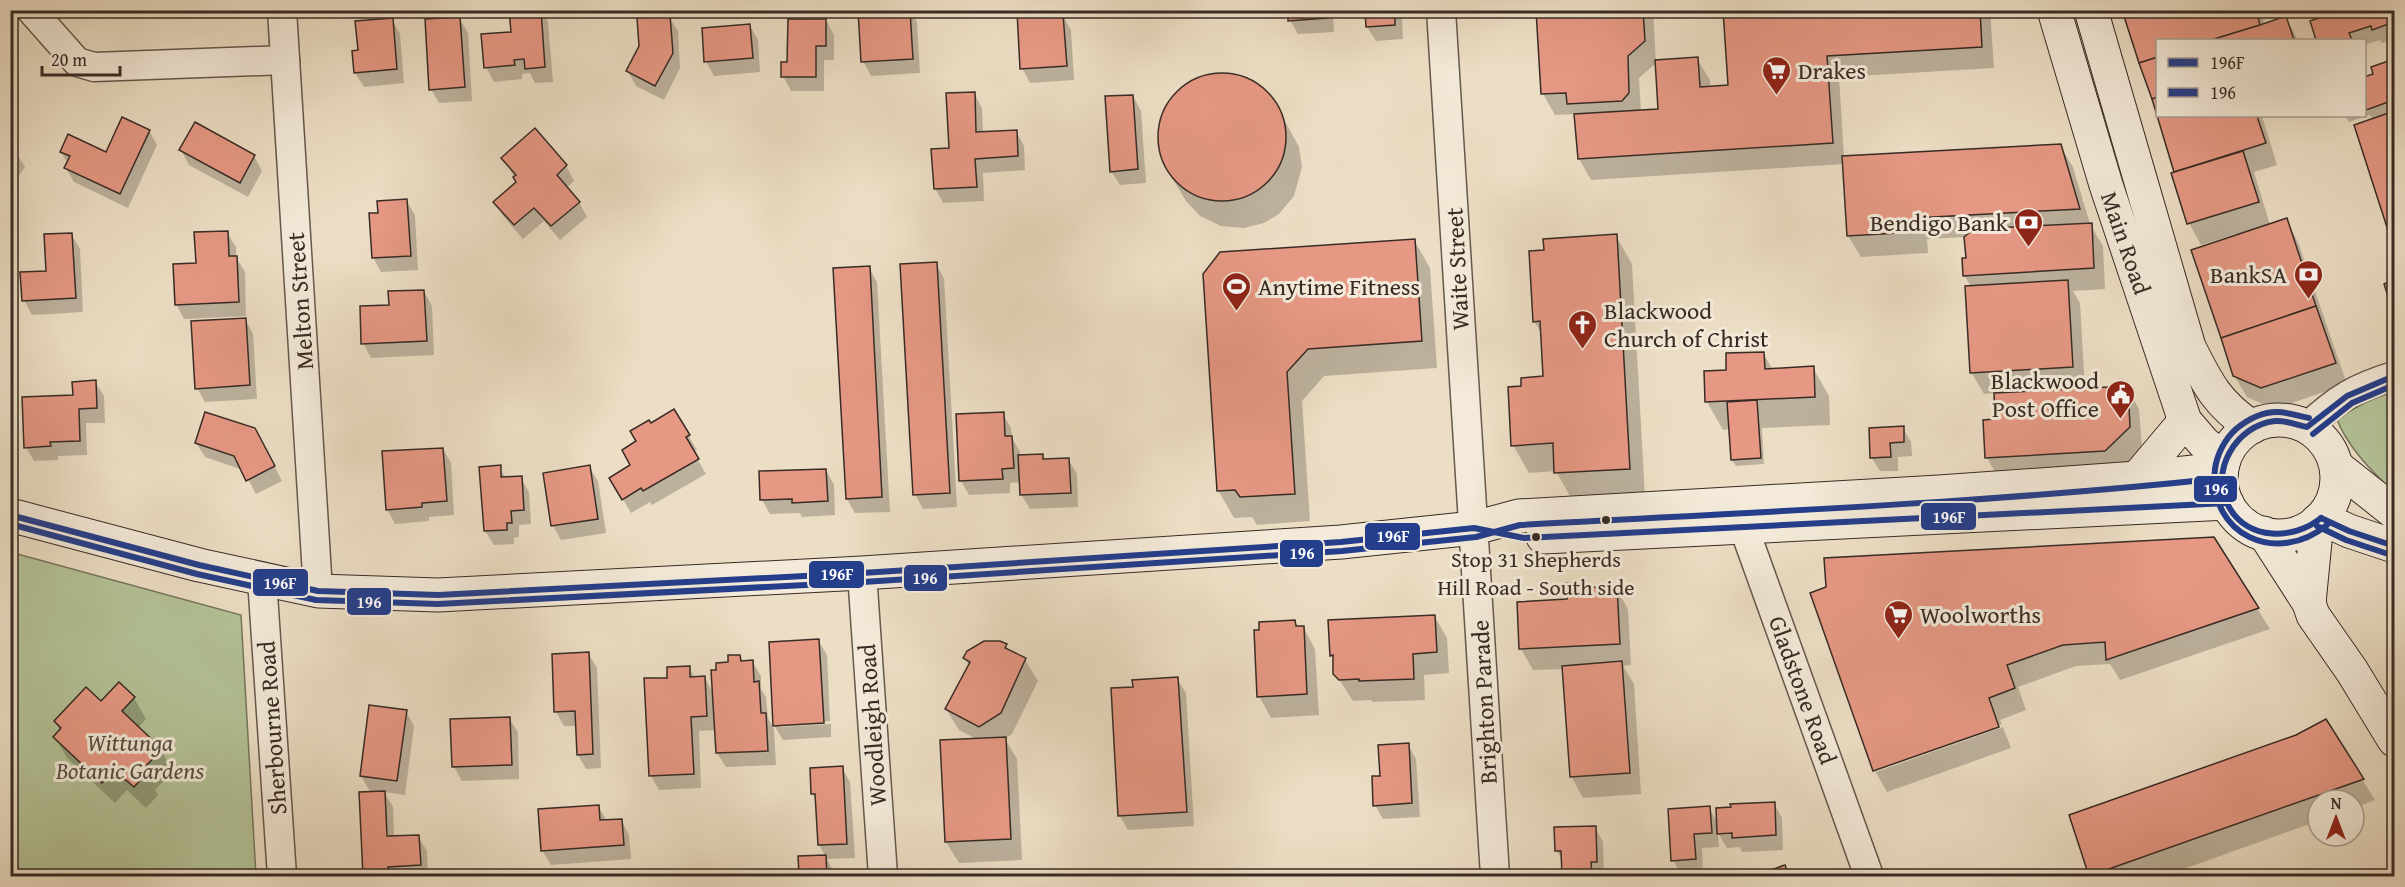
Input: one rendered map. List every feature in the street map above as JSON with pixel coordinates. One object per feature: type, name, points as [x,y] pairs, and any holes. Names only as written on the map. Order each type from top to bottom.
[{"type":"main road","name":"Main Road","points":[[2054,10],[2106,185],[2186,421],[2223,464]]},
{"type":"main road","name":"Main Road","points":[[2091,10],[2189,347],[2210,389],[2234,415],[2252,427]]},
{"type":"main road","points":[[2279,420],[2293,422],[2307,427],[2327,445],[2336,466],[2335,493],[2329,507],[2319,520],[2305,529],[2278,536],[2264,533],[2242,522],[2227,503],[2222,487],[2223,464],[2238,438],[2252,427],[2279,420]]},
{"type":"main road","points":[[2136,478],[2186,421]]},
{"type":"main road","points":[[1740,515],[1940,492],[2136,478],[2223,464]]},
{"type":"main road","points":[[2336,466],[2394,512]]},
{"type":"main road","points":[[10,515],[199,565],[318,591],[438,595],[862,573],[1341,542],[1474,528],[1519,516],[1740,515],[2227,503]]},
{"type":"main road","points":[[2319,520],[2394,546]]},
{"type":"main road","points":[[2309,603],[2319,520]]},
{"type":"main road","points":[[2264,533],[2309,603],[2313,615],[2352,671],[2394,740]]},
{"type":"street","points":[[31,10],[77,62],[94,68],[285,60]]},
{"type":"street","name":"Melton Street","points":[[282,10],[318,591]]},
{"type":"street","name":"Waite Street","points":[[1441,10],[1474,528]]},
{"type":"street","points":[[2307,427],[2332,404],[2364,386],[2394,376]]},
{"type":"street","name":"Gladstone Road","points":[[1740,515],[1869,876]]},
{"type":"street","name":"Brighton Parade","points":[[1474,528],[1495,876]]},
{"type":"street","name":"Woodleigh Road","points":[[862,573],[883,876]]},
{"type":"street","name":"Sherbourne Road","points":[[262,579],[282,876]]},
{"type":"green space","points":[[2394,388],[2394,493],[2353,448],[2336,417],[2341,409]]},
{"type":"green space","name":"Wittunga Botanic Gardens","points":[[10,552],[241,615],[256,876],[11,876]]},
{"type":"building","points":[[509,10],[541,10],[545,67],[525,69],[524,59],[514,60],[515,65],[484,68],[481,34],[511,32]]},
{"type":"building","points":[[858,10],[910,10],[913,59],[861,62]]},
{"type":"building","points":[[1034,10],[1034,16],[1063,14],[1067,66],[1020,69],[1017,11]]},
{"type":"building","points":[[1288,10],[1326,10],[1327,18],[1288,21]]},
{"type":"building","points":[[1365,10],[1395,10],[1395,25],[1366,27]]},
{"type":"building","points":[[1536,10],[1643,10],[1645,41],[1628,56],[1629,93],[1622,101],[1567,104],[1566,93],[1541,94]]},
{"type":"building","points":[[1723,10],[1980,10],[1982,47],[1827,56],[1833,143],[1578,159],[1574,114],[1658,109],[1655,60],[1698,57],[1700,87],[1728,85]]},
{"type":"building","points":[[2122,10],[2256,10],[2260,25],[2214,39],[2156,39],[2156,58],[2139,63]]},
{"type":"building","points":[[2336,10],[2394,10],[2394,22],[2372,30],[2371,26],[2349,33],[2352,39],[2316,39],[2310,21],[2336,12]]},
{"type":"building","points":[[670,15],[673,53],[655,86],[626,71],[639,46],[637,18]]},
{"type":"building","points":[[2286,16],[2294,39],[2214,39]]},
{"type":"building","points":[[460,17],[465,87],[429,90],[425,19]]},
{"type":"building","points":[[393,18],[397,69],[354,73],[352,51],[358,50],[355,21]]},
{"type":"building","points":[[788,19],[826,19],[826,46],[816,46],[816,77],[781,77],[781,62],[787,62]]},
{"type":"building","points":[[750,24],[753,58],[704,62],[702,28]]},
{"type":"building","points":[[2156,58],[2156,98],[2152,99],[2139,63]]},
{"type":"building","points":[[2394,59],[2394,100],[2366,110],[2366,76],[2373,74],[2371,67]]},
{"type":"building","points":[[1222,73],[1247,78],[1267,92],[1281,112],[1286,137],[1281,162],[1267,182],[1247,196],[1222,201],[1197,196],[1177,182],[1163,162],[1158,137],[1163,112],[1177,92],[1197,78]]},
{"type":"building","points":[[975,92],[976,132],[1017,130],[1018,156],[975,159],[977,187],[934,189],[931,149],[949,148],[946,93]]},
{"type":"building","points":[[1133,95],[1138,169],[1110,172],[1105,96]]},
{"type":"building","points":[[2156,98],[2156,112],[2152,99]]},
{"type":"building","points":[[2394,111],[2394,249],[2354,125]]},
{"type":"building","points":[[122,117],[150,130],[120,194],[64,168],[70,156],[60,152],[68,134],[106,152]]},
{"type":"building","points":[[2157,117],[2257,117],[2266,143],[2174,172]]},
{"type":"building","points":[[195,122],[255,155],[240,183],[179,150]]},
{"type":"building","points":[[535,128],[567,165],[557,175],[580,202],[551,226],[534,208],[514,225],[493,202],[516,182],[513,177],[516,175],[501,158]]},
{"type":"building","points":[[2061,144],[2080,209],[1915,218],[1916,232],[1847,236],[1842,156]]},
{"type":"building","points":[[2243,151],[2259,202],[2187,224],[2171,173]]},
{"type":"building","points":[[407,199],[411,256],[372,258],[369,213],[378,213],[377,201]]},
{"type":"building","points":[[2287,218],[2316,306],[2221,338],[2191,250]]},
{"type":"building","name":"Bendigo Bank","points":[[2092,223],[2094,268],[1963,276],[1962,258],[1966,258],[1964,237],[1974,229]]},
{"type":"building","points":[[228,231],[229,256],[237,256],[239,302],[175,305],[173,264],[196,263],[194,232]]},
{"type":"building","points":[[72,233],[76,298],[22,301],[20,272],[46,271],[44,234]]},
{"type":"building","name":"Blackwood Church of Christ","points":[[1617,234],[1630,469],[1554,473],[1553,443],[1511,446],[1508,387],[1521,386],[1521,378],[1543,376],[1540,321],[1533,322],[1529,251],[1544,250],[1543,239]]},
{"type":"building","points":[[1415,239],[1422,341],[1308,349],[1287,372],[1295,494],[1240,497],[1235,490],[1217,491],[1203,274],[1220,252]]},
{"type":"building","points":[[937,262],[950,493],[913,495],[900,264]]},
{"type":"building","points":[[870,266],[882,497],[846,499],[833,268]]},
{"type":"building","points":[[2068,280],[2073,367],[1970,373],[1965,286]]},
{"type":"building","points":[[2394,280],[2394,315],[2384,284]]},
{"type":"building","points":[[424,290],[427,341],[361,344],[360,306],[389,305],[388,291]]},
{"type":"building","points":[[2316,306],[2336,363],[2261,388],[2233,376],[2221,338]]},
{"type":"building","points":[[246,318],[250,385],[195,389],[191,321]]},
{"type":"building","points":[[1764,352],[1765,369],[1814,366],[1815,397],[1705,402],[1704,371],[1726,370],[1726,353]]},
{"type":"building","points":[[96,380],[97,408],[79,409],[80,441],[50,442],[51,446],[24,448],[22,397],[73,395],[72,382]]},
{"type":"building","points":[[2128,386],[2130,427],[2105,451],[1985,458],[1983,420],[1995,419],[1994,393]]},
{"type":"building","points":[[1757,400],[1761,458],[1731,460],[1727,402]]},
{"type":"building","points":[[674,409],[690,435],[686,437],[699,459],[643,491],[641,488],[622,500],[609,478],[630,465],[622,450],[636,441],[630,431],[649,420],[651,423]]},
{"type":"building","points":[[205,412],[255,428],[275,466],[246,481],[234,456],[195,443]]},
{"type":"building","points":[[1004,412],[1005,436],[1012,436],[1014,468],[1002,469],[1003,479],[959,481],[956,414]]},
{"type":"building","points":[[1904,426],[1904,442],[1890,443],[1891,457],[1870,458],[1869,428]]},
{"type":"building","points":[[443,448],[447,501],[422,503],[422,507],[386,510],[382,451]]},
{"type":"building","points":[[1043,454],[1043,459],[1069,458],[1071,493],[1020,495],[1018,455]]},
{"type":"building","points":[[501,465],[501,477],[522,476],[524,510],[511,511],[512,523],[507,523],[507,530],[484,531],[479,467]]},
{"type":"building","points":[[590,465],[598,519],[551,526],[543,473]]},
{"type":"building","points":[[826,469],[828,501],[792,503],[792,499],[760,500],[759,471]]},
{"type":"building","points":[[2214,537],[2259,608],[2106,660],[2105,642],[2063,645],[2007,665],[2015,688],[1989,698],[1999,727],[1873,771],[1810,593],[1826,587],[1824,558]]},
{"type":"building","points":[[1581,582],[1582,588],[1617,586],[1620,644],[1519,649],[1517,602],[1567,599],[1566,583]]},
{"type":"building","points":[[1435,615],[1437,652],[1413,654],[1414,679],[1339,680],[1333,674],[1328,620]]},
{"type":"building","points":[[1295,620],[1296,626],[1304,626],[1307,694],[1257,697],[1254,630],[1259,630],[1259,622]]},
{"type":"building","points":[[819,639],[824,723],[773,726],[769,642]]},
{"type":"building","points":[[984,641],[1000,641],[1007,644],[1005,648],[1026,658],[1001,713],[979,727],[945,709],[970,662],[963,658],[967,651]]},
{"type":"building","points":[[589,652],[593,754],[577,755],[575,711],[554,712],[552,654]]},
{"type":"building","points":[[728,655],[740,655],[741,661],[753,660],[754,682],[759,681],[761,713],[766,713],[768,751],[716,753],[711,670],[716,670],[716,663],[728,662]]},
{"type":"building","points":[[1622,661],[1630,773],[1570,777],[1562,666]]},
{"type":"building","points":[[690,666],[690,677],[705,676],[707,716],[691,717],[694,774],[649,776],[644,678],[667,678],[667,667]]},
{"type":"building","points":[[1178,677],[1187,812],[1118,816],[1111,688],[1133,687],[1132,680]]},
{"type":"building","points":[[119,682],[135,697],[122,711],[162,749],[143,769],[147,773],[134,787],[114,770],[102,783],[53,737],[61,728],[54,721],[86,687],[101,701]]},
{"type":"building","points":[[369,705],[407,710],[397,781],[360,776]]},
{"type":"building","points":[[510,717],[512,765],[452,767],[450,719]]},
{"type":"building","points":[[2326,719],[2364,779],[2338,788],[2306,788],[2306,799],[2089,876],[2069,815],[2296,735]]},
{"type":"building","points":[[1006,737],[1011,839],[945,842],[940,740]]},
{"type":"building","points":[[1409,743],[1412,803],[1373,806],[1372,776],[1380,776],[1378,745]]},
{"type":"building","points":[[843,766],[847,844],[818,845],[815,794],[811,794],[810,768]]},
{"type":"building","points":[[385,791],[387,836],[419,835],[421,865],[388,867],[389,876],[363,876],[359,792]]},
{"type":"building","points":[[1775,802],[1776,835],[1732,838],[1732,833],[1717,834],[1716,808],[1731,807],[1730,804]]},
{"type":"building","points":[[599,805],[600,820],[622,819],[624,845],[541,851],[538,809]]},
{"type":"building","points":[[1710,806],[1712,833],[1694,834],[1696,859],[1671,861],[1668,809]]},
{"type":"building","points":[[1596,826],[1597,862],[1591,862],[1592,875],[1562,876],[1561,851],[1555,851],[1554,827]]},
{"type":"building","points":[[826,855],[827,876],[775,876],[799,875],[798,856]]},
{"type":"building","points":[[1785,865],[1789,876],[1753,876]]},
{"type":"building","points":[[1369,871],[1370,876],[1302,876],[1302,875]]},
{"type":"transit line","name":"196F","points":[[2321,518],[2310,525],[2285,533],[2272,534],[2248,526],[2237,518],[2223,493],[2224,465],[2230,452],[2238,440],[2261,424],[2279,421],[2307,427],[2347,396],[2394,376]]},
{"type":"transit line","name":"196","points":[[2313,434],[2352,403],[2394,385]]},
{"type":"transit line","name":"196","points":[[2309,418],[2271,412],[2255,417],[2236,429],[2225,442],[2218,458],[2215,469],[2216,492],[2223,511],[2234,527],[2250,537],[2268,543],[2287,543],[2308,537],[2327,525]]},
{"type":"transit line","name":"196","points":[[10,524],[197,574],[316,600],[438,604],[863,582],[1342,551],[1476,537],[1520,525],[1960,500],[2223,478]]},
{"type":"transit line","name":"196F","points":[[10,515],[199,565],[318,591],[438,595],[862,573],[1341,542],[1474,528],[1524,538],[2227,503]]},
{"type":"transit line","name":"196F","points":[[2321,518],[2349,531],[2394,546]]},
{"type":"transit line","name":"196","points":[[2317,526],[2346,540],[2391,555]]},
{"type":"place","name":"Drakes","points":[[1777,96]]},
{"type":"place","name":"Bendigo Bank","points":[[2029,248]]},
{"type":"place","name":"BankSA","points":[[2308,300]]},
{"type":"place","name":"Anytime Fitness","points":[[1237,312]]},
{"type":"place","name":"Blackwood Church of Christ","points":[[1583,350]]},
{"type":"place","name":"Blackwood Post Office","points":[[2120,420]]},
{"type":"place","name":"Stop 31 Shepherds Hill Road - South side","points":[[1536,537]]},
{"type":"place","name":"Woolworths","points":[[1899,640]]}]
